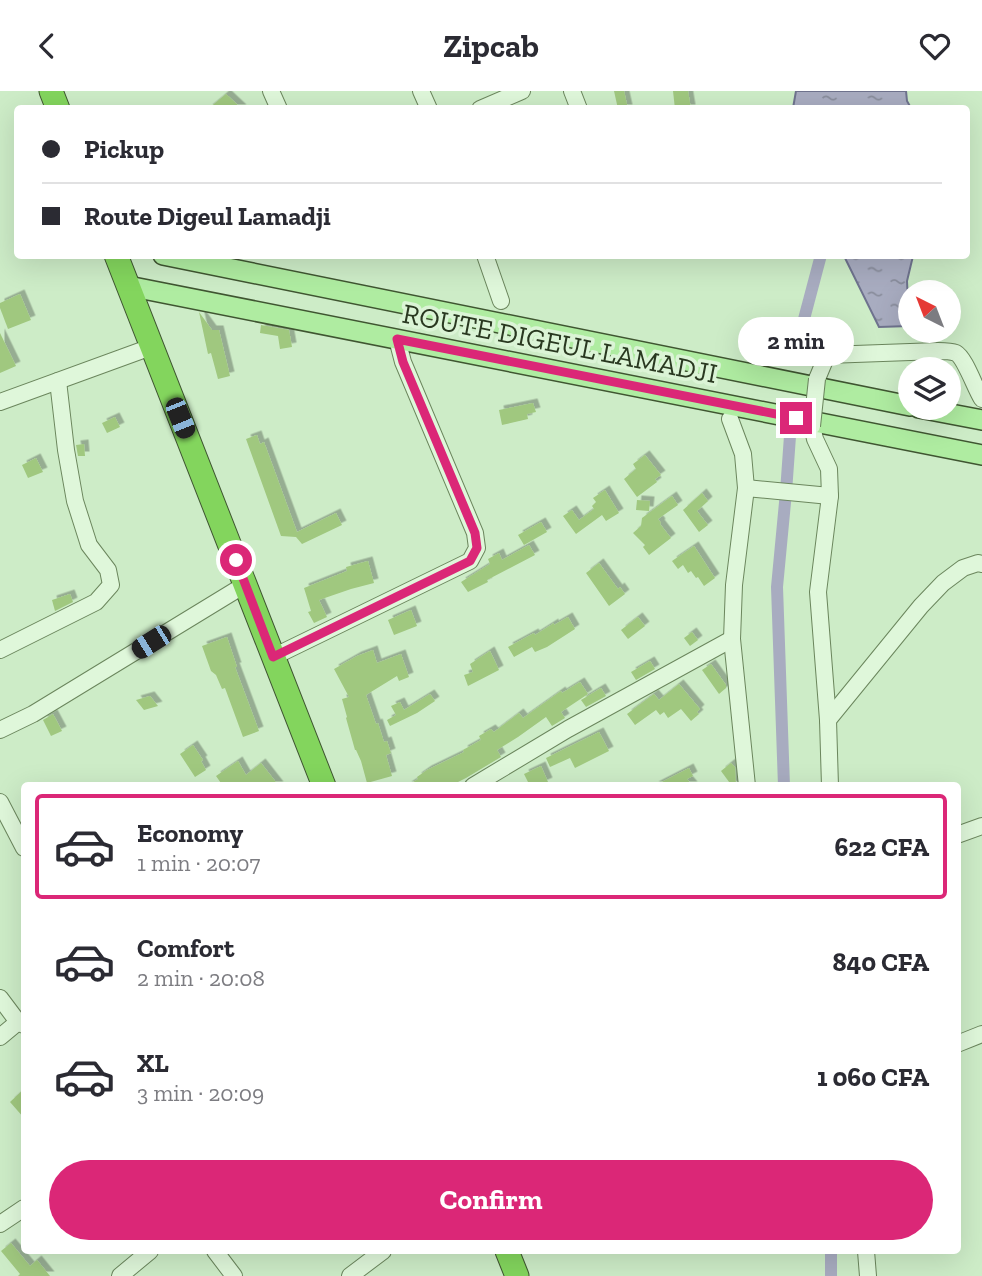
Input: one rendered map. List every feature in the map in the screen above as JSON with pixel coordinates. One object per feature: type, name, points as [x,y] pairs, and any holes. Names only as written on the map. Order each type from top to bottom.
[{"type":"highway","points":[[118,259],[322,782]]},
{"type":"highway","points":[[508,1254],[517,1276]]},
{"type":"main road","name":"ROUTE DIGEUL LAMADJI","points":[[183,259],[898,404]]},
{"type":"main road","name":"ROUTE DIGEUL LAMADJI","points":[[128,286],[982,455]]},
{"type":"main road","points":[[961,416],[982,420]]},
{"type":"street","points":[[489,105],[522,91]]},
{"type":"street","points":[[486,259],[501,301]]},
{"type":"street","points":[[273,657],[470,561],[477,548],[471,522],[403,362],[397,339]]},
{"type":"street","points":[[0,402],[151,347]]},
{"type":"street","points":[[830,782],[818,592],[830,496],[829,469],[811,426],[817,379],[827,355],[938,351],[956,353],[964,362],[982,399]]},
{"type":"street","points":[[0,650],[96,602],[111,585],[108,570],[89,545],[75,501],[58,381]]},
{"type":"street","points":[[730,419],[743,454],[746,488],[734,585],[732,639],[747,782]]},
{"type":"street","points":[[746,488],[830,496]]},
{"type":"street","points":[[828,720],[921,605],[963,568],[982,564]]},
{"type":"street","points":[[0,730],[33,714],[246,584]]},
{"type":"street","points":[[480,782],[568,729],[732,639]]},
{"type":"street","points":[[0,802],[21,842]]},
{"type":"street","points":[[961,834],[982,826]]},
{"type":"street","points":[[0,998],[21,1023],[0,1037]]},
{"type":"street","points":[[961,1042],[982,1034]]},
{"type":"street","points":[[0,1224],[21,1210]]},
{"type":"street","points":[[120,1276],[146,1254]]},
{"type":"street","points":[[217,1254],[234,1276]]},
{"type":"street","points":[[349,1276],[379,1254]]},
{"type":"street","points":[[866,1254],[868,1276]]},
{"type":"water","points":[[796,91],[906,91],[909,105],[794,105]]},
{"type":"water","points":[[845,259],[912,259],[907,280],[898,280],[898,326],[879,327]]},
{"type":"building","points":[[614,91],[624,91],[627,105],[617,105]]},
{"type":"building","points":[[673,91],[688,91],[690,105],[675,105]]},
{"type":"building","points":[[226,94],[238,105],[213,105]]},
{"type":"building","points":[[20,294],[31,320],[8,329],[0,303]]},
{"type":"building","points":[[199,312],[212,330],[219,330],[230,376],[218,379],[211,353],[208,354]]},
{"type":"building","points":[[261,325],[289,330],[292,347],[280,349],[278,336],[260,333]]},
{"type":"building","points":[[0,333],[16,366],[0,373]]},
{"type":"building","points":[[533,403],[536,412],[527,414],[528,419],[502,425],[499,410]]},
{"type":"building","points":[[115,417],[120,427],[107,433],[102,423]]},
{"type":"building","points":[[257,435],[260,444],[264,442],[297,532],[336,513],[342,525],[302,544],[296,537],[281,536],[246,439]]},
{"type":"building","points":[[84,444],[85,456],[78,456],[76,445]]},
{"type":"building","points":[[645,455],[661,475],[655,479],[657,482],[637,497],[624,479],[636,469],[633,464]]},
{"type":"building","points":[[36,458],[43,472],[28,478],[22,465]]},
{"type":"building","points":[[605,490],[619,513],[606,521],[602,515],[576,534],[563,516],[572,510],[579,520],[594,509],[592,506],[596,502],[593,498]]},
{"type":"building","points":[[702,493],[708,501],[697,511],[708,525],[699,532],[683,510]]},
{"type":"building","points":[[672,496],[678,505],[658,519],[671,538],[649,555],[643,547],[645,545],[633,533],[641,526],[642,518]]},
{"type":"building","points":[[637,500],[650,501],[649,511],[636,510]]},
{"type":"building","points":[[541,522],[547,532],[524,545],[518,535]]},
{"type":"building","points":[[529,545],[535,555],[487,580],[488,582],[468,592],[461,582],[490,564],[488,559],[499,553],[502,560]]},
{"type":"building","points":[[694,546],[715,578],[704,586],[691,571],[688,573],[683,565],[678,569],[672,561]]},
{"type":"building","points":[[368,561],[374,583],[319,600],[327,617],[314,623],[308,612],[311,611],[304,588],[347,571],[346,567]]},
{"type":"building","points":[[599,563],[618,589],[620,587],[625,594],[609,606],[586,573]]},
{"type":"building","points":[[70,594],[73,602],[55,611],[52,600]]},
{"type":"building","points":[[411,610],[417,626],[394,635],[388,620]]},
{"type":"building","points":[[568,617],[575,629],[547,647],[535,652],[532,647],[514,657],[508,647]]},
{"type":"building","points":[[638,617],[645,626],[628,639],[621,630]]},
{"type":"building","points":[[692,632],[698,640],[690,646],[684,638]]},
{"type":"building","points":[[227,637],[259,731],[243,737],[225,688],[222,689],[216,675],[211,671],[202,646]]},
{"type":"building","points":[[373,650],[377,663],[401,654],[409,677],[399,681],[397,676],[366,695],[376,724],[378,723],[391,753],[386,755],[392,776],[371,782],[367,782],[346,718],[342,699],[349,697],[334,669]]},
{"type":"building","points":[[490,651],[499,670],[468,686],[464,675],[473,672],[470,664]]},
{"type":"building","points":[[650,661],[655,669],[636,680],[631,672]]},
{"type":"building","points":[[711,664],[726,685],[719,694],[702,670]]},
{"type":"building","points":[[580,682],[588,694],[561,712],[565,718],[552,726],[546,717],[497,750],[501,757],[466,778],[458,782],[413,782],[427,770],[464,752],[463,750],[481,740],[479,736],[491,729],[494,732],[519,713],[523,718],[561,691],[562,693]]},
{"type":"building","points":[[679,684],[700,709],[697,712],[699,714],[691,721],[681,709],[668,718],[664,712],[660,715],[656,710],[635,725],[627,714],[654,694],[659,700]]},
{"type":"building","points":[[601,688],[606,696],[586,707],[581,700]]},
{"type":"building","points":[[430,694],[435,701],[390,726],[387,720],[396,715],[391,706],[400,702],[404,710]]},
{"type":"building","points":[[150,696],[158,706],[144,710],[136,700]]},
{"type":"building","points":[[53,714],[62,731],[51,736],[43,720]]},
{"type":"building","points":[[599,732],[609,751],[575,768],[570,758],[550,767],[546,758]]},
{"type":"building","points":[[193,745],[206,770],[195,777],[180,754]]},
{"type":"building","points":[[238,761],[246,775],[261,763],[276,782],[220,782],[216,776]]},
{"type":"building","points":[[731,763],[735,767],[736,782],[729,782],[721,771]]},
{"type":"building","points":[[541,766],[548,782],[528,782],[524,774]]},
{"type":"building","points":[[689,768],[693,776],[687,779],[690,782],[662,782]]},
{"type":"building","points":[[21,1092],[21,1115],[10,1102]]},
{"type":"building","points":[[11,1243],[30,1266],[37,1260],[50,1276],[18,1276],[20,1274],[1,1251]]},
{"type":"waterway","points":[[795,353],[820,259]]},
{"type":"waterway","points":[[784,782],[777,587],[790,436]]},
{"type":"waterway","points":[[831,1254],[831,1276]]},
{"type":"route","points":[[236,560],[273,657],[470,561],[477,548],[475,533],[403,362],[397,339],[796,418]]}]
